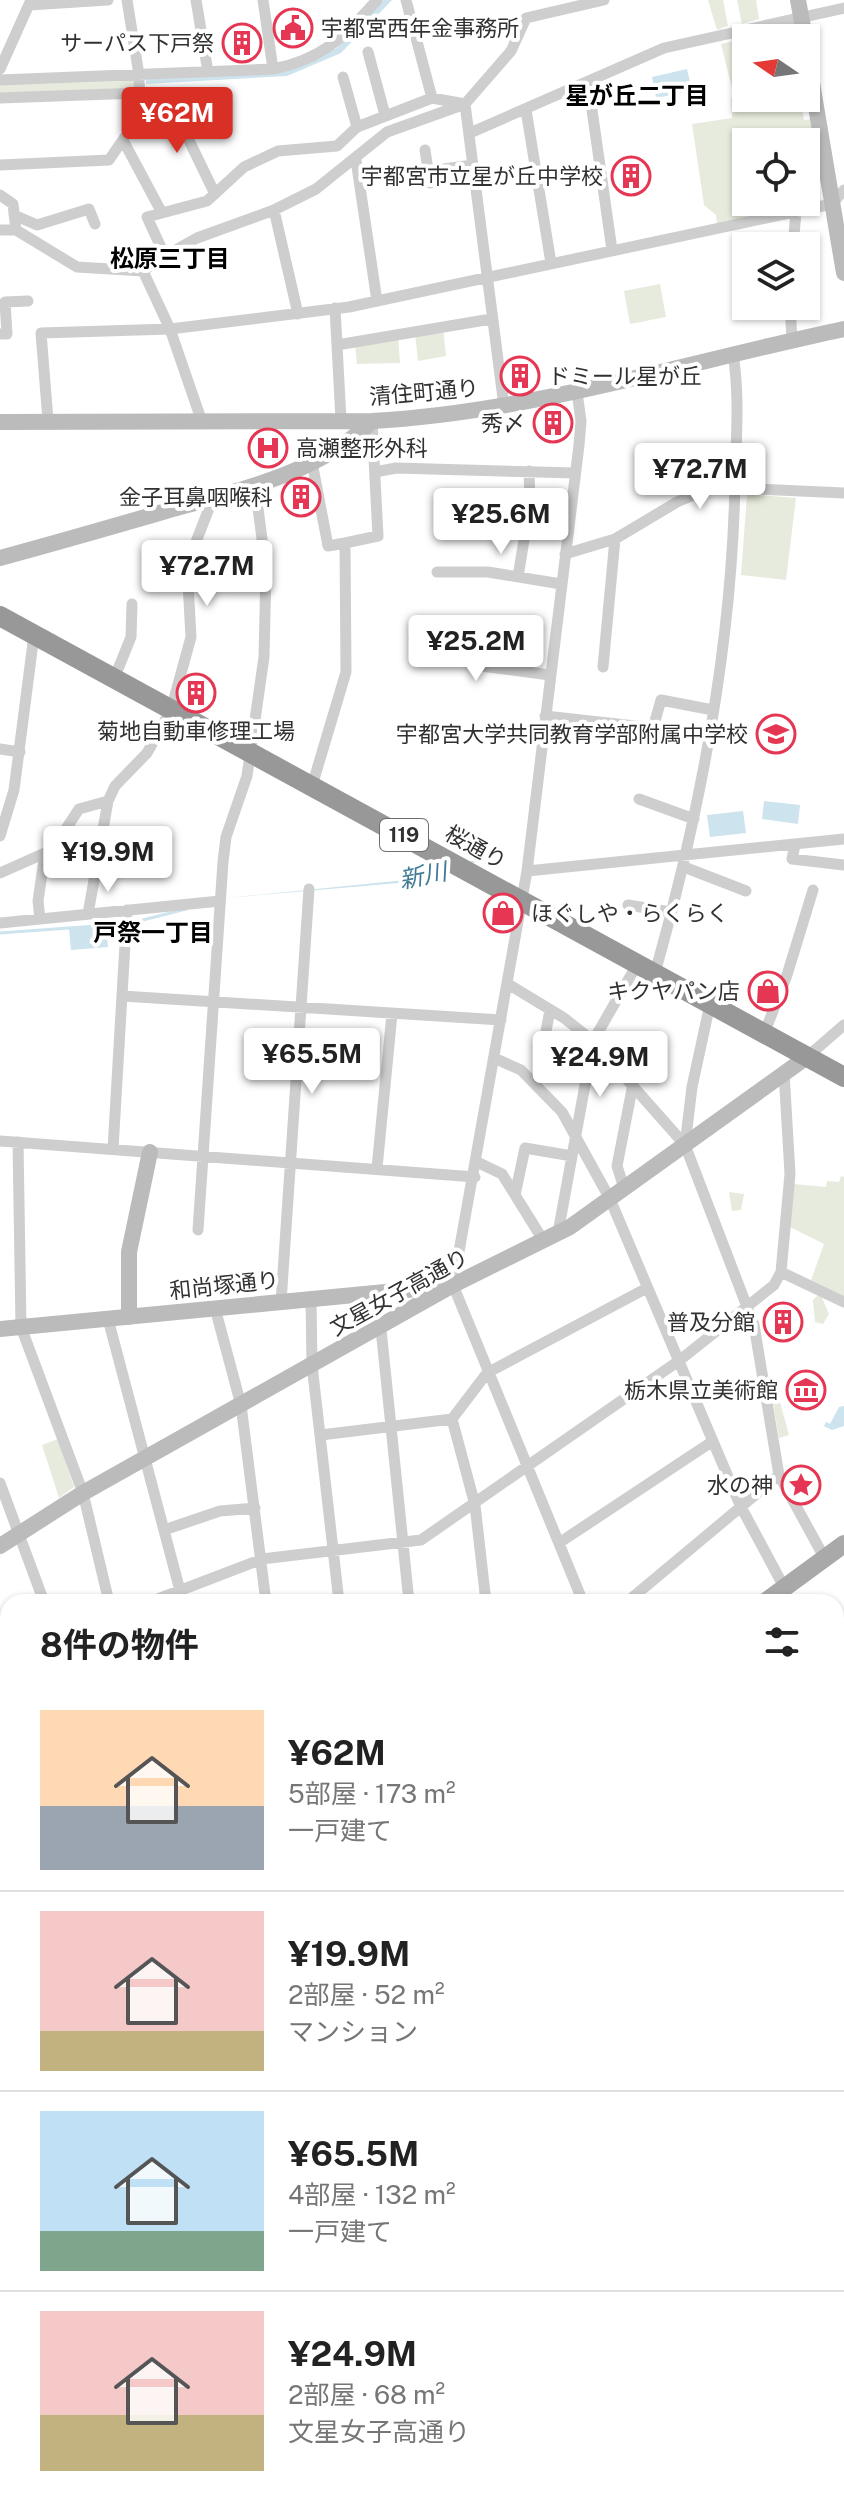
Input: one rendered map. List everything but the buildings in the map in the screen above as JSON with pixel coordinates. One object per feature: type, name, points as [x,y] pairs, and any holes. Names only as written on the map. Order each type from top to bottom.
[{"type":"highway","name":"桜通り","points":[[0,616],[844,1077]]},
{"type":"main road","points":[[775,1594],[844,1544]]},
{"type":"street","points":[[0,69],[30,2],[108,0]]},
{"type":"street","points":[[0,165],[109,160],[140,115],[139,84],[127,0]]},
{"type":"street","points":[[196,0],[208,72]]},
{"type":"street","points":[[263,0],[273,69]]},
{"type":"street","points":[[0,98],[296,64],[335,45],[377,0]]},
{"type":"street","points":[[406,0],[432,98]]},
{"type":"street","points":[[0,230],[16,230],[77,267],[143,271],[197,238],[274,210],[316,189],[356,160],[387,132],[465,104],[511,51],[526,18],[604,0]]},
{"type":"street","points":[[470,133],[664,48],[799,8],[844,8]]},
{"type":"street","points":[[368,52],[385,115]]},
{"type":"street","points":[[343,77],[357,127]]},
{"type":"street","points":[[0,80],[139,84]]},
{"type":"street","points":[[588,82],[612,250]]},
{"type":"street","points":[[165,256],[147,217],[207,201],[244,167],[278,151],[337,146],[357,127],[432,98],[465,104]]},
{"type":"street","points":[[465,104],[504,406]]},
{"type":"street","points":[[526,110],[551,263]]},
{"type":"street","points":[[817,112],[844,273]]},
{"type":"street","points":[[134,124],[182,126],[215,194]]},
{"type":"street","points":[[123,140],[162,213]]},
{"type":"street","points":[[425,150],[429,177],[473,165]]},
{"type":"street","points":[[356,160],[377,301]]},
{"type":"street","points":[[820,207],[832,204],[844,190]]},
{"type":"street","points":[[0,195],[13,204],[16,230]]},
{"type":"street","points":[[14,215],[37,225],[89,209],[95,224]]},
{"type":"street","points":[[274,210],[298,314]]},
{"type":"street","points":[[48,420],[41,333],[170,329],[298,314],[377,301],[777,216]]},
{"type":"street","points":[[143,271],[170,329],[201,419]]},
{"type":"street","points":[[0,334],[7,334],[5,302],[28,301]]},
{"type":"street","points":[[335,308],[341,420]]},
{"type":"street","points":[[337,345],[491,319]]},
{"type":"street","points":[[791,320],[792,340]]},
{"type":"street","name":"清住町通り","points":[[0,422],[201,419],[372,421],[504,406],[577,392],[844,329]]},
{"type":"street","points":[[551,1237],[572,1156],[593,1041],[646,968],[671,912],[686,860],[713,710],[733,571],[737,397],[733,354]]},
{"type":"street","points":[[577,392],[581,421],[527,871],[475,1177],[453,1285],[580,1594]]},
{"type":"street","points":[[312,462],[328,546],[378,536],[372,421]]},
{"type":"street","points":[[0,558],[255,485],[312,462],[356,436],[372,421]]},
{"type":"street","points":[[375,472],[396,468],[575,473]]},
{"type":"street","points":[[518,577],[530,503],[529,471]]},
{"type":"street","points":[[198,1230],[226,837],[240,800],[264,657],[266,570],[255,485]]},
{"type":"street","points":[[565,554],[615,539],[677,502],[712,487],[844,493]]},
{"type":"street","points":[[88,914],[108,801],[115,786],[147,753],[171,710],[191,637],[187,565],[213,498]]},
{"type":"street","points":[[603,667],[615,539]]},
{"type":"street","points":[[312,786],[346,672],[345,543]]},
{"type":"street","points":[[437,572],[518,577],[561,584]]},
{"type":"street","points":[[114,679],[131,637],[132,604]]},
{"type":"street","points":[[0,836],[5,801],[20,752],[34,635]]},
{"type":"street","points":[[414,639],[445,644],[448,652],[472,657],[473,665],[550,675]]},
{"type":"street","points":[[545,716],[653,728],[661,700],[713,710]]},
{"type":"street","points":[[0,749],[20,752]]},
{"type":"street","points":[[639,799],[694,819]]},
{"type":"street","points":[[0,873],[45,853],[56,844],[79,809],[108,801]]},
{"type":"street","points":[[527,871],[686,860],[844,839]]},
{"type":"street","points":[[795,845],[792,859],[844,865]]},
{"type":"street","points":[[40,919],[38,901],[45,853]]},
{"type":"street","points":[[686,860],[746,891]]},
{"type":"street","points":[[281,1302],[309,889]]},
{"type":"street","points":[[764,1034],[787,975],[813,890]]},
{"type":"street","points":[[0,923],[220,901]]},
{"type":"street","points":[[628,905],[671,912]]},
{"type":"street","points":[[113,1149],[127,910]]},
{"type":"street","points":[[508,984],[593,1041],[685,1145],[760,1350],[779,1475],[824,1557]]},
{"type":"street","points":[[122,996],[501,1020]]},
{"type":"street","points":[[685,1145],[692,1087],[710,1004]]},
{"type":"street","points":[[536,1084],[550,1010]]},
{"type":"street","points":[[377,1168],[392,1014]]},
{"type":"street","points":[[807,1057],[844,1025]]},
{"type":"street","name":"文星女子高通り","points":[[0,1546],[144,1458],[381,1329],[453,1285],[551,1237],[610,1199],[807,1057]]},
{"type":"street","points":[[494,1058],[521,1070],[562,1112],[610,1199],[740,1505],[784,1587]]},
{"type":"street","points":[[186,1594],[262,1559],[421,1540],[680,1360],[774,1285],[781,1272],[790,1174],[784,1072]]},
{"type":"street","points":[[624,1188],[617,1166],[633,1084]]},
{"type":"street","points":[[0,1141],[475,1177]]},
{"type":"street","points":[[18,1142],[21,1327],[83,1493],[107,1594]]},
{"type":"street","points":[[515,1195],[525,1148],[572,1156]]},
{"type":"street","points":[[129,1317],[129,1252],[150,1152]]},
{"type":"street","points":[[477,1162],[497,1170],[551,1237]]},
{"type":"street","points":[[781,1272],[844,1302]]},
{"type":"street","name":"和尚塚通り","points":[[0,1329],[453,1285]]},
{"type":"street","points":[[321,1435],[452,1419],[487,1373],[647,1288]]},
{"type":"street","points":[[311,1299],[312,1365],[338,1594]]},
{"type":"street","points":[[215,1308],[241,1405],[265,1594]]},
{"type":"street","points":[[108,1319],[181,1594]]},
{"type":"street","points":[[381,1329],[408,1594]]},
{"type":"street","points":[[452,1419],[475,1505],[485,1594]]},
{"type":"street","points":[[559,1543],[713,1441]]},
{"type":"street","points":[[636,1594],[779,1475]]},
{"type":"street","points":[[0,1484],[41,1594]]},
{"type":"street","points":[[164,1530],[220,1511],[255,1508]]},
{"type":"shaded area","points":[[708,0],[723,0],[728,26],[717,30]]},
{"type":"shaded area","points":[[737,0],[756,0],[759,19],[742,24]]},
{"type":"shaded area","points":[[732,41],[732,88],[721,44]]},
{"type":"shaded area","points":[[135,77],[136,91],[0,96],[0,84]]},
{"type":"shaded area","points":[[731,98],[732,112],[803,112],[804,120],[811,119],[813,128],[732,128],[732,216],[757,216],[717,225],[716,215],[704,205],[692,124],[732,118]]},
{"type":"shaded area","points":[[660,284],[666,317],[630,324],[624,291]]},
{"type":"shaded area","points":[[443,327],[446,356],[418,361],[415,332]]},
{"type":"shaded area","points":[[398,335],[400,363],[357,364],[355,343]]},
{"type":"shaded area","points":[[747,494],[796,498],[786,580],[741,575]]},
{"type":"shaded area","points":[[841,1176],[844,1177],[844,1298],[811,1280],[824,1244],[790,1227],[794,1184],[826,1187],[827,1181],[839,1182]]},
{"type":"shaded area","points":[[729,1192],[744,1194],[741,1210],[732,1211]]},
{"type":"shaded area","points":[[820,1293],[829,1314],[823,1324],[815,1322],[813,1300]]},
{"type":"shaded area","points":[[775,1384],[789,1435],[779,1438],[770,1386]]},
{"type":"shaded area","points":[[58,1439],[74,1487],[59,1498],[42,1445]]},
{"type":"water","points":[[383,0],[392,0],[341,53],[287,76],[146,84],[146,78],[296,67],[337,48]]},
{"type":"water","points":[[687,69],[692,91],[656,98],[652,77]]},
{"type":"water","points":[[764,801],[800,805],[798,824],[762,819]]},
{"type":"water","points":[[743,811],[746,833],[710,837],[707,815]]},
{"type":"water","points":[[445,876],[445,879],[226,898]]},
{"type":"water","points":[[106,925],[108,947],[71,950],[69,929]]},
{"type":"water","points":[[844,1406],[844,1426],[832,1430],[824,1426],[826,1422],[830,1424],[839,1407]]},
{"type":"waterway","name":"新川","points":[[468,864],[483,857]]},
{"type":"waterway","name":"新川","points":[[131,923],[186,909]]},
{"type":"waterway","name":"新川","points":[[0,933],[124,924]]},
{"type":"place","name":"宇都宮西年金事務所","points":[[293,28]]},
{"type":"place","name":"サーパス下戸祭","points":[[242,43]]},
{"type":"place","name":"宇都宮市立星が丘中学校","points":[[631,176]]},
{"type":"place","name":"ドミール星が丘","points":[[520,376]]},
{"type":"place","name":"秀〆","points":[[553,423]]},
{"type":"place","name":"高瀬整形外科","points":[[268,448]]},
{"type":"place","name":"金子耳鼻咽喉科","points":[[301,497]]},
{"type":"place","name":"菊地自動車修理工場","points":[[196,693]]},
{"type":"place","name":"宇都宮大学共同教育学部附属中学校","points":[[776,734]]},
{"type":"place","name":"ほぐしや・らくらく","points":[[503,913]]},
{"type":"place","name":"キクヤパン店","points":[[768,991]]},
{"type":"place","name":"普及分館","points":[[783,1322]]},
{"type":"place","name":"栃木県立美術館","points":[[806,1390]]},
{"type":"place","name":"水の神","points":[[801,1485]]},
{"type":"district","name":"星が丘二丁目","points":[[637,96]]},
{"type":"district","name":"松原三丁目","points":[[170,259]]},
{"type":"district","name":"戸祭一丁目","points":[[153,933]]}]
